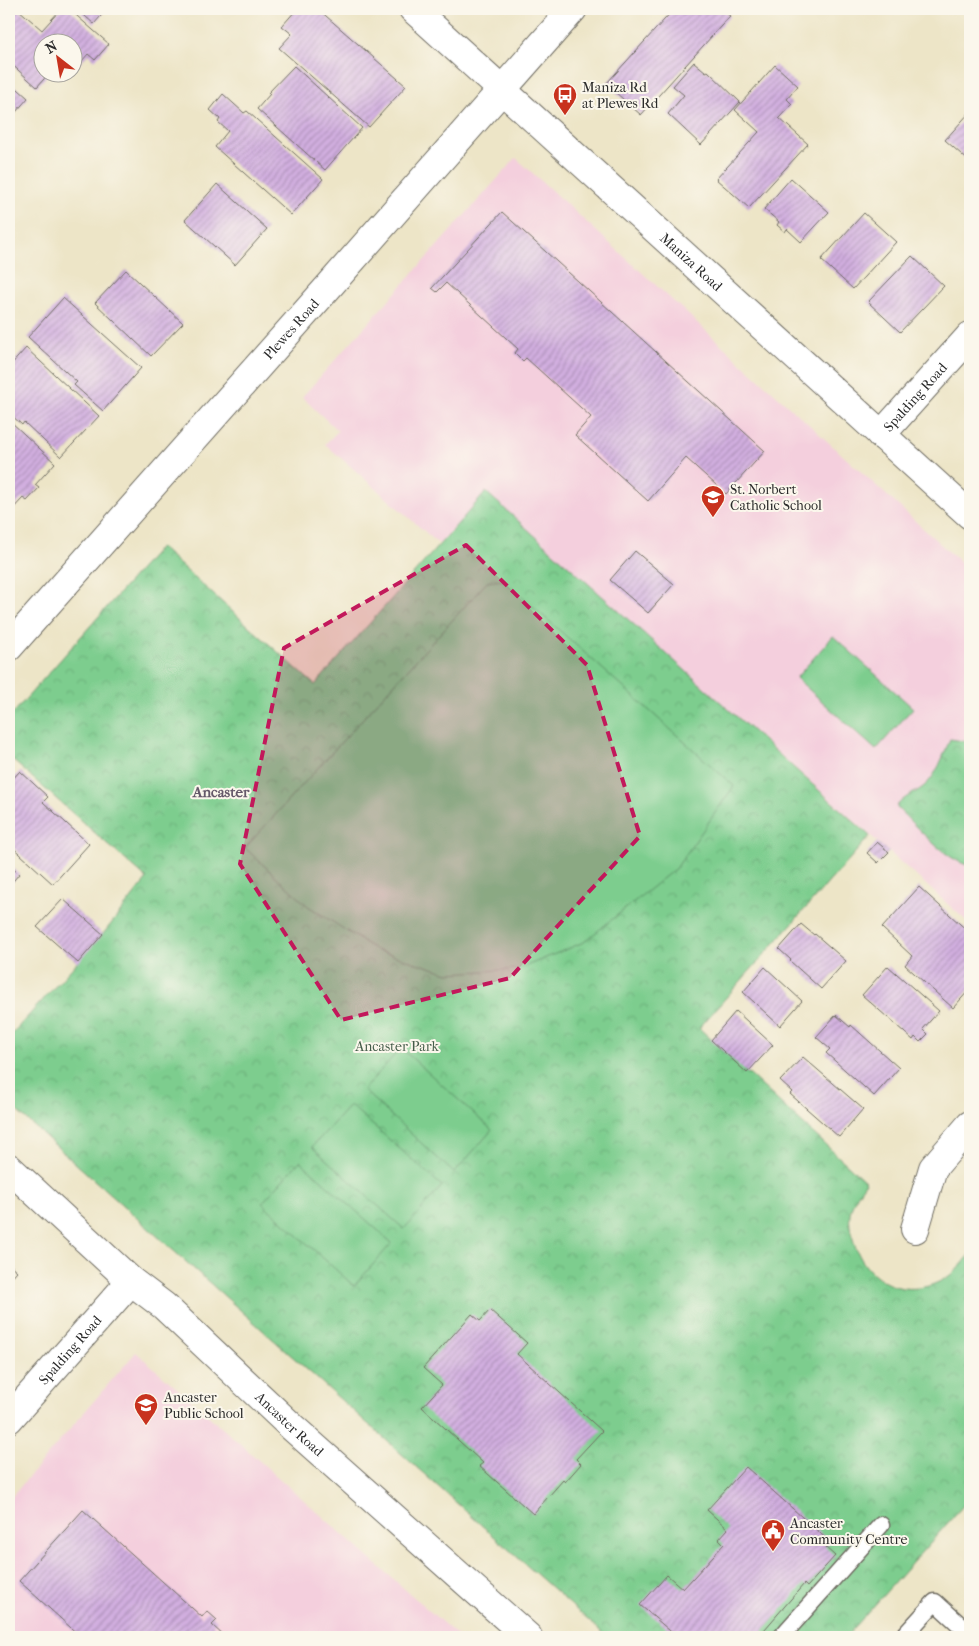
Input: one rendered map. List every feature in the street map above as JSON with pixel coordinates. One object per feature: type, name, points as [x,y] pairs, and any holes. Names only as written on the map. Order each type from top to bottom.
[{"type":"street","name":"Maniza Road","points":[[413,9],[970,515]]},
{"type":"street","name":"Plewes Road","points":[[9,647],[331,284],[501,88],[573,9]]},
{"type":"street","name":"Spalding Road","points":[[881,435],[970,336]]},
{"type":"street","points":[[915,1229],[933,1168],[970,1125]]},
{"type":"street","name":"Ancaster Road","points":[[9,1168],[132,1280],[164,1306],[292,1427],[521,1635]]},
{"type":"street","name":"Spalding Road","points":[[9,1419],[132,1280]]},
{"type":"lane","points":[[781,1637],[881,1525]]},
{"type":"lane","points":[[904,1637],[935,1602],[970,1634]]},
{"type":"highlighted area","points":[[466,545],[587,665],[640,836],[510,978],[341,1020],[240,864],[284,648]]},
{"type":"shaded area","name":"St. Norbert Catholic School","points":[[516,158],[970,571],[970,924],[486,493],[439,544],[325,444],[338,431],[302,397]]},
{"type":"shaded area","name":"Ancaster Public School","points":[[136,1352],[459,1637],[9,1637],[9,1500]]},
{"type":"green space","name":"Ancaster Park","points":[[486,492],[870,836],[699,1028],[866,1182],[852,1205],[850,1224],[853,1239],[861,1259],[873,1274],[888,1284],[905,1288],[923,1287],[940,1281],[956,1270],[970,1254],[970,1498],[846,1637],[607,1637],[9,1104],[9,1037],[103,934],[147,879],[9,757],[9,718],[160,547],[315,685]]},
{"type":"green space","points":[[503,580],[734,786],[677,867],[584,942],[519,969],[448,973],[376,950],[308,906],[245,848],[487,582]]},
{"type":"green space","points":[[833,636],[913,708],[876,750],[796,678]]},
{"type":"green space","points":[[950,739],[970,742],[970,866],[950,857],[941,850],[897,808],[902,800],[923,787],[932,777]]},
{"type":"green space","points":[[401,1048],[492,1130],[454,1173],[363,1090]]},
{"type":"green space","points":[[350,1105],[442,1186],[404,1229],[312,1147]]},
{"type":"green space","points":[[300,1161],[392,1243],[354,1286],[262,1203]]},
{"type":"building","points":[[9,9],[18,9],[42,30],[61,9],[69,9],[109,44],[95,60],[88,54],[82,61],[82,32],[32,32],[32,82],[41,82],[37,87],[9,62]]},
{"type":"building","points":[[77,9],[107,9],[94,24]]},
{"type":"building","points":[[297,9],[311,9],[313,11],[318,9],[406,86],[369,127],[279,48],[292,34],[282,26]]},
{"type":"building","points":[[674,9],[721,9],[730,16],[641,115],[606,84]]},
{"type":"building","points":[[694,62],[706,72],[708,71],[740,102],[701,145],[668,114],[684,95],[673,86]]},
{"type":"building","points":[[775,65],[798,86],[787,99],[792,104],[779,118],[808,144],[749,208],[716,179],[759,132],[735,110]]},
{"type":"building","points":[[294,66],[362,128],[325,170],[257,109],[270,94],[268,93]]},
{"type":"building","points":[[9,81],[28,98],[9,120]]},
{"type":"building","points":[[223,94],[244,113],[247,111],[323,179],[291,215],[215,147],[228,131],[218,122],[220,119],[210,110]]},
{"type":"building","points":[[970,112],[970,162],[945,140]]},
{"type":"building","points":[[791,178],[829,212],[801,242],[787,229],[785,232],[777,225],[779,222],[764,209]]},
{"type":"building","points":[[217,184],[267,229],[235,265],[185,220]]},
{"type":"building","points":[[502,212],[765,451],[726,494],[686,458],[648,501],[575,435],[591,417],[526,358],[523,361],[515,353],[518,349],[446,283],[437,292],[432,288]]},
{"type":"building","points":[[864,213],[896,242],[853,289],[821,260]]},
{"type":"building","points":[[912,256],[944,286],[900,332],[868,302]]},
{"type":"building","points":[[126,270],[183,323],[151,356],[95,303]]},
{"type":"building","points":[[63,298],[141,368],[103,411],[74,385],[77,382],[28,337]]},
{"type":"building","points":[[26,348],[99,416],[61,457],[24,422],[22,425],[9,413],[9,367]]},
{"type":"building","points":[[9,420],[55,463],[35,485],[39,488],[27,501],[23,498],[9,513]]},
{"type":"building","points":[[635,551],[674,584],[648,613],[610,580]]},
{"type":"building","points":[[20,771],[48,797],[43,802],[89,844],[53,884],[9,844],[9,783]]},
{"type":"building","points":[[877,842],[889,852],[878,863],[867,853]]},
{"type":"building","points":[[9,865],[19,874],[9,886]]},
{"type":"building","points":[[919,887],[970,933],[970,989],[953,1008],[905,965],[912,956],[882,928]]},
{"type":"building","points":[[63,899],[103,934],[78,963],[37,927]]},
{"type":"building","points":[[801,924],[846,961],[821,989],[779,949]]},
{"type":"building","points":[[888,966],[939,1011],[923,1029],[928,1034],[920,1042],[915,1037],[913,1040],[862,995]]},
{"type":"building","points":[[765,967],[802,1001],[780,1026],[743,992]]},
{"type":"building","points":[[736,1011],[773,1045],[747,1073],[711,1040]]},
{"type":"building","points":[[836,1015],[850,1027],[851,1025],[899,1068],[874,1096],[826,1053],[830,1049],[816,1037]]},
{"type":"building","points":[[803,1057],[863,1109],[839,1137],[790,1094],[792,1092],[780,1081]]},
{"type":"building","points":[[9,1264],[17,1271],[9,1280]]},
{"type":"building","points":[[490,1310],[527,1343],[517,1354],[602,1431],[576,1459],[581,1464],[565,1482],[563,1480],[533,1514],[479,1466],[483,1463],[422,1407],[442,1385],[423,1368],[472,1314],[480,1321]]},
{"type":"building","name":"Ancaster Community Centre","points":[[746,1467],[830,1542],[825,1547],[835,1556],[807,1587],[804,1584],[758,1637],[677,1637],[640,1605],[667,1575],[683,1589],[724,1544],[719,1539],[728,1529],[707,1510]]},
{"type":"building","points":[[83,1510],[202,1617],[207,1611],[217,1620],[212,1625],[225,1637],[81,1637],[19,1581]]},
{"type":"place","name":"Maniza Rd at Plewes Rd","points":[[565,116]]},
{"type":"place","name":"St. Norbert Catholic School","points":[[713,518]]},
{"type":"place","name":"Ancaster Public School","points":[[146,1426]]},
{"type":"place","name":"Ancaster Community Centre","points":[[773,1552]]},
{"type":"district","name":"Ancaster","points":[[221,792]]}]
